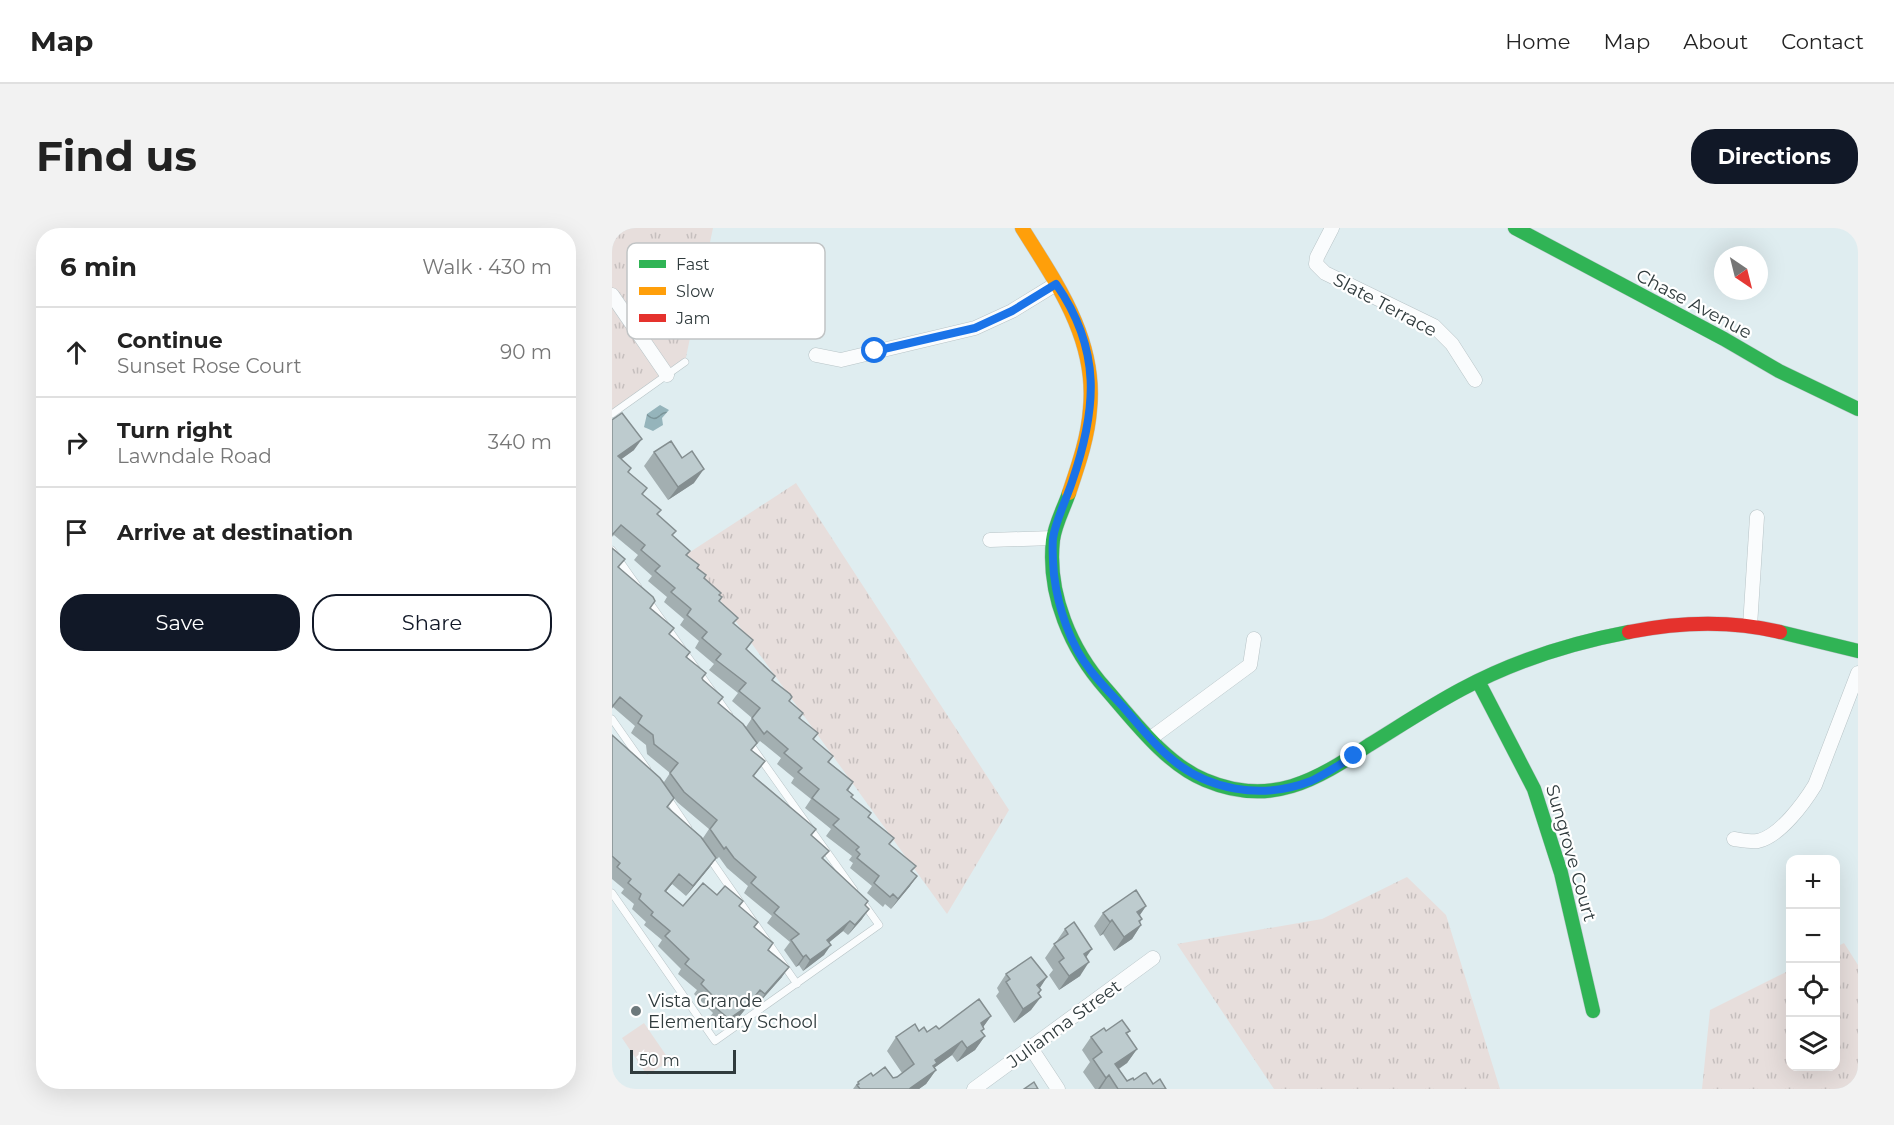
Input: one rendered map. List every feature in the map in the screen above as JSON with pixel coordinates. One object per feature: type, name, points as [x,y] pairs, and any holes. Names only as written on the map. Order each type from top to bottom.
[{"type":"street","points":[[1022,228],[1075,315],[1087,354],[1091,394],[1090,414],[1082,453],[1053,538],[1054,575],[1069,632],[1089,670],[1151,738],[1177,764],[1204,780],[1248,791],[1281,789],[1297,785],[1328,772],[1447,697],[1478,681],[1528,659],[1604,637],[1674,626],[1709,624],[1750,626],[1858,651]]},
{"type":"street","name":"Slate Terrace","points":[[1332,228],[1317,256],[1316,264],[1325,273],[1434,326],[1452,344],[1475,380]]},
{"type":"street","name":"Chase Avenue","points":[[1515,228],[1724,339],[1779,372],[1858,409]]},
{"type":"street","points":[[816,355],[841,360],[975,328],[1012,311],[1056,284]]},
{"type":"street","points":[[612,295],[627,317]]},
{"type":"street","points":[[642,339],[667,375]]},
{"type":"street","points":[[1750,626],[1757,517]]},
{"type":"street","points":[[990,540],[1053,538]]},
{"type":"street","points":[[1151,738],[1250,665],[1254,639]]},
{"type":"street","points":[[1734,839],[1758,841],[1786,822],[1807,799],[1815,785],[1858,673]]},
{"type":"street","name":"Sungrove Court","points":[[1478,681],[1534,789],[1561,873],[1593,1011]]},
{"type":"street","name":"Julianna Street","points":[[974,1089],[1153,958]]},
{"type":"street","points":[[1031,1048],[1058,1089]]},
{"type":"lane","points":[[612,414],[685,362]]},
{"type":"lane","points":[[612,550],[735,723]]},
{"type":"lane","points":[[612,719],[653,778]]},
{"type":"lane","points":[[612,893],[715,1041],[879,925],[742,733]]},
{"type":"lane","points":[[660,788],[694,837]]},
{"type":"lane","points":[[701,847],[797,984]]},
{"type":"green space","points":[[612,228],[713,228],[710,243],[627,243],[627,339],[690,339],[685,362],[612,414]]},
{"type":"green space","points":[[796,483],[1009,810],[947,914],[687,554]]},
{"type":"green space","points":[[1407,877],[1446,915],[1500,1089],[1274,1089],[1177,944],[1322,919]]},
{"type":"green space","points":[[1844,943],[1858,965],[1858,1089],[1702,1089],[1710,1010],[1786,972],[1786,1071],[1840,1071],[1840,945]]},
{"type":"green space","points":[[644,1023],[670,1061],[647,1075],[622,1038]]},
{"type":"water","points":[[660,405],[669,410],[662,418],[663,425],[653,431],[644,427],[647,414]]},
{"type":"building","points":[[622,413],[642,439],[618,456],[631,468],[628,472],[647,488],[642,494],[661,510],[657,514],[676,531],[672,535],[690,551],[686,555],[699,565],[697,568],[706,575],[704,578],[721,593],[719,595],[722,597],[719,601],[738,618],[733,623],[753,640],[746,649],[775,676],[772,680],[790,694],[792,697],[789,701],[803,713],[799,718],[818,733],[813,739],[833,756],[828,762],[853,782],[847,790],[853,795],[851,797],[871,813],[868,817],[894,838],[889,844],[916,866],[911,871],[917,876],[898,899],[893,894],[890,897],[874,883],[879,876],[857,858],[860,854],[856,850],[859,847],[833,825],[839,819],[812,798],[819,789],[798,772],[802,768],[784,753],[788,749],[767,731],[764,734],[752,718],[760,708],[739,691],[746,683],[716,660],[721,654],[702,638],[707,632],[687,615],[691,609],[671,592],[675,588],[655,571],[660,566],[641,550],[645,545],[621,525],[612,535],[612,420]]},
{"type":"building","points":[[671,441],[682,458],[692,451],[704,469],[678,487],[654,452]]},
{"type":"building","points":[[612,548],[625,559],[618,567],[653,597],[655,601],[650,608],[674,628],[669,634],[690,652],[686,657],[706,673],[703,680],[723,697],[718,703],[743,724],[757,743],[751,750],[765,761],[753,776],[816,829],[811,835],[829,851],[822,858],[868,901],[865,905],[869,909],[855,925],[850,921],[827,940],[831,945],[810,960],[806,955],[803,957],[791,940],[799,934],[774,913],[779,907],[751,883],[756,877],[734,858],[726,847],[724,849],[710,829],[717,820],[684,792],[670,773],[678,763],[654,744],[653,735],[638,723],[642,716],[620,697],[612,707]]},
{"type":"building","points":[[612,735],[660,778],[674,798],[667,807],[701,837],[716,858],[693,886],[679,874],[665,891],[683,906],[703,883],[717,895],[725,886],[743,901],[739,906],[758,922],[754,927],[773,943],[768,950],[789,967],[765,994],[760,990],[746,1007],[729,1019],[716,1008],[720,1003],[701,984],[704,980],[685,964],[689,959],[665,936],[670,931],[651,915],[653,912],[639,899],[641,894],[628,883],[631,879],[617,867],[620,863],[612,856]]},
{"type":"building","points":[[1136,890],[1146,906],[1137,912],[1142,919],[1139,921],[1141,925],[1124,937],[1112,920],[1110,922],[1103,913]]},
{"type":"building","points":[[1074,922],[1092,949],[1084,954],[1089,962],[1069,976],[1059,962],[1064,958],[1054,944],[1068,934],[1065,929]]},
{"type":"building","points":[[1031,957],[1047,977],[1037,985],[1041,990],[1038,993],[1041,997],[1023,1009],[1006,982],[1010,979],[1006,974]]},
{"type":"building","points":[[979,999],[991,1016],[981,1023],[984,1029],[981,1031],[985,1036],[967,1048],[962,1041],[935,1060],[937,1063],[933,1066],[936,1070],[909,1089],[860,1089],[857,1085],[871,1073],[873,1076],[885,1067],[893,1078],[914,1064],[896,1037],[915,1024],[919,1031],[924,1027],[927,1032],[936,1026],[939,1029]]},
{"type":"building","points":[[1122,1020],[1130,1031],[1126,1033],[1137,1049],[1115,1064],[1127,1081],[1146,1073],[1153,1084],[1160,1079],[1166,1089],[1118,1089],[1109,1075],[1106,1078],[1093,1059],[1102,1052],[1091,1037],[1104,1028],[1106,1031]]},
{"type":"building","points":[[1034,1082],[1038,1089],[1024,1089]]},
{"type":"traffic: fast","points":[[1515,228],[1724,339],[1779,371],[1858,409]]},
{"type":"traffic: fast","points":[[1069,493],[1054,534],[1052,560],[1058,601],[1072,639],[1093,674],[1139,728],[1164,753],[1191,773],[1229,788],[1251,791],[1272,790],[1311,779],[1438,702],[1482,679],[1543,654],[1629,632]]},
{"type":"traffic: fast","points":[[1780,632],[1858,651]]},
{"type":"traffic: fast","points":[[1478,681],[1534,789],[1561,873],[1593,1011]]},
{"type":"traffic: slow","points":[[1022,228],[1072,314],[1087,359],[1091,384],[1089,420],[1069,493]]},
{"type":"traffic: jam","points":[[1629,632],[1686,624],[1723,624],[1780,632]]},
{"type":"place","name":"Vista Grande Elementary School","points":[[636,1011]]},
{"type":"route","points":[[875,351],[975,328],[1012,311],[1056,284],[1075,315],[1082,334],[1087,354],[1091,394],[1087,434],[1082,453],[1053,538],[1054,575],[1069,632],[1089,670],[1165,754],[1190,773],[1218,785],[1248,791],[1281,789],[1313,780],[1354,756]]}]
